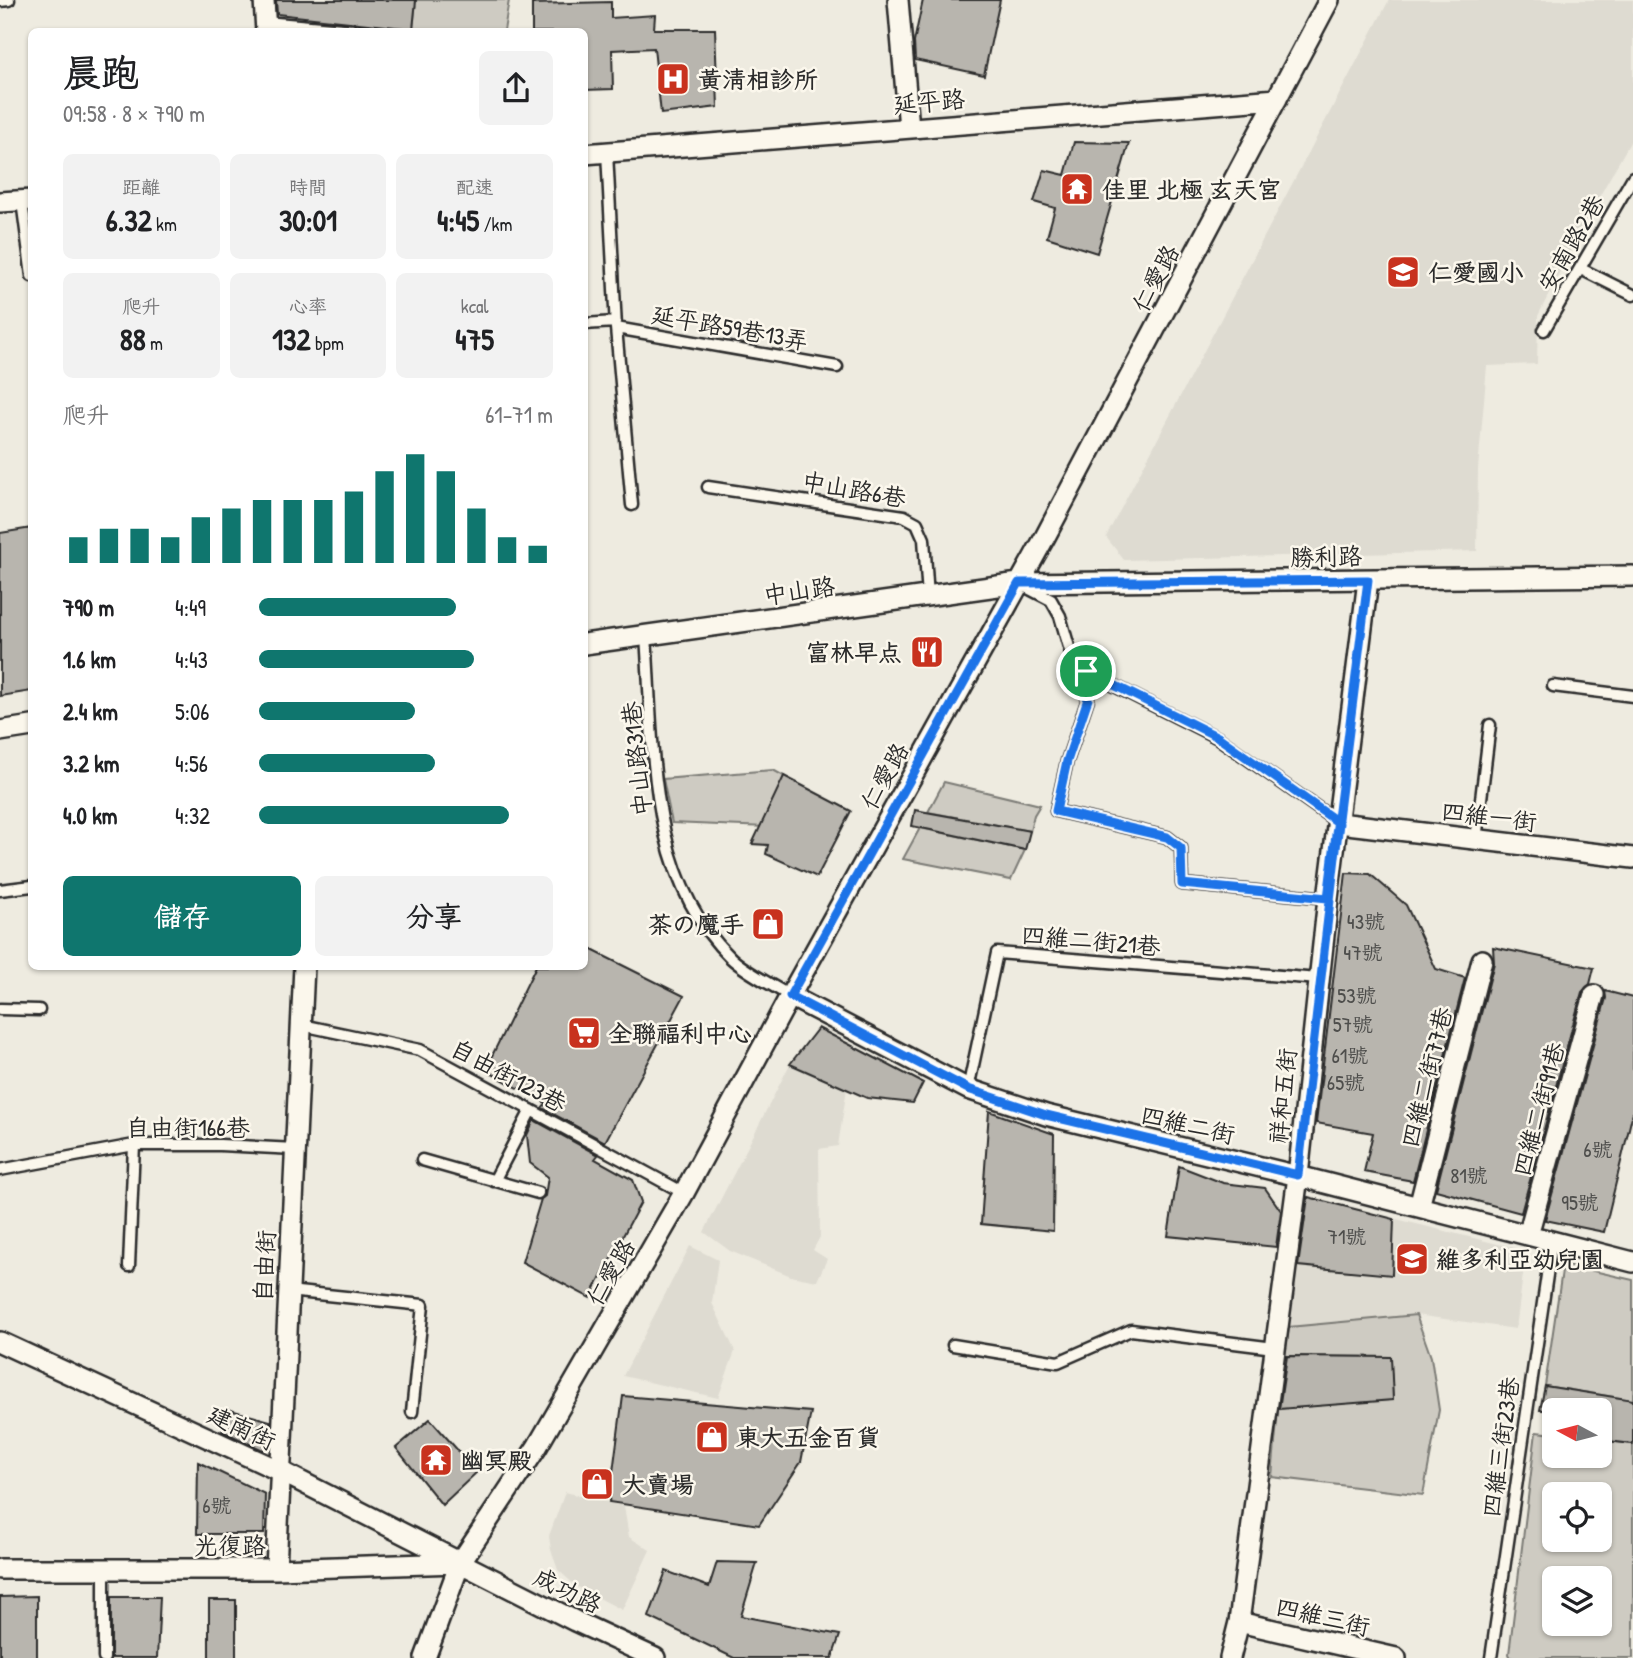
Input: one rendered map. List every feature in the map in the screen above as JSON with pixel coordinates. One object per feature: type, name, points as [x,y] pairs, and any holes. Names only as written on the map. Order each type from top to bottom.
[{"type":"street","points":[[264,0],[266,27]]},
{"type":"street","points":[[898,0],[909,128]]},
{"type":"street","name":"仁愛路","points":[[425,1658],[460,1563],[537,1447],[684,1193],[1019,583],[1329,0]]},
{"type":"street","name":"延平路","points":[[588,154],[1277,99]]},
{"type":"street","points":[[0,202],[27,201]]},
{"type":"street","name":"勝利路","points":[[1019,583],[1633,576]]},
{"type":"street","name":"祥和五街","points":[[1230,1658],[1239,1622],[1298,1175],[1328,898],[1368,580]]},
{"type":"street","name":"中山路","points":[[588,643],[1019,583]]},
{"type":"street","points":[[0,731],[28,727]]},
{"type":"street","name":"四維一街","points":[[1339,823],[1633,858]]},
{"type":"street","name":"四維二街77巷","points":[[1419,1207],[1482,960]]},
{"type":"street","name":"自由街","points":[[276,1569],[304,970]]},
{"type":"street","name":"四維二街91巷","points":[[1528,1235],[1594,995]]},
{"type":"street","name":"四維二街","points":[[790,996],[968,1089],[1046,1115],[1298,1175],[1633,1262]]},
{"type":"street","name":"建南街","points":[[0,1342],[280,1472],[460,1563]]},
{"type":"street","name":"光復路","points":[[0,1569],[276,1569],[460,1563]]},
{"type":"street","name":"成功路","points":[[460,1563],[655,1658]]},
{"type":"street","name":"四維三街","points":[[1239,1622],[1390,1657]]},
{"type":"lane","points":[[0,1],[9,0]]},
{"type":"lane","points":[[266,27],[288,28]]},
{"type":"lane","points":[[607,152],[615,325],[632,505]]},
{"type":"lane","name":"安南路2巷","points":[[1544,330],[1633,177]]},
{"type":"lane","points":[[1581,269],[1633,295]]},
{"type":"lane","name":"延平路59巷13弄","points":[[588,324],[615,325],[836,367]]},
{"type":"lane","name":"中山路6巷","points":[[708,487],[904,516],[917,523],[924,539],[928,597]]},
{"type":"lane","points":[[1019,583],[1051,600],[1060,616],[1072,654],[1086,671],[1218,737],[1339,823]]},
{"type":"lane","name":"中山路31巷","points":[[646,636],[658,802],[680,883],[705,926],[732,959],[790,996]]},
{"type":"lane","points":[[1086,671],[1088,699],[1067,761],[1056,811],[1167,837],[1181,848],[1182,884],[1328,898]]},
{"type":"lane","points":[[1553,686],[1633,696]]},
{"type":"lane","points":[[1476,840],[1490,725]]},
{"type":"lane","points":[[0,890],[28,886]]},
{"type":"lane","name":"四維二街21巷","points":[[968,1089],[997,953],[1319,979]]},
{"type":"lane","points":[[0,1009],[39,1010]]},
{"type":"lane","name":"自由街123巷","points":[[302,1025],[420,1050],[684,1193]]},
{"type":"lane","points":[[494,1181],[531,1110]]},
{"type":"lane","points":[[128,1266],[134,1145]]},
{"type":"lane","name":"自由街166巷","points":[[0,1170],[134,1145],[220,1145],[295,1149]]},
{"type":"lane","points":[[422,1160],[538,1193]]},
{"type":"lane","name":"四維三街23巷","points":[[1491,1658],[1552,1241]]},
{"type":"lane","points":[[288,1291],[423,1305],[412,1412]]},
{"type":"lane","points":[[953,1345],[1058,1362],[1131,1330],[1274,1348]]},
{"type":"lane","points":[[104,1570],[104,1658]]},
{"type":"shaded area","points":[[416,0],[509,0],[504,28],[413,28]]},
{"type":"shaded area","name":"仁愛國小","points":[[1389,0],[1633,0],[1633,137],[1582,227],[1538,316],[1537,364],[1487,366],[1478,469],[1477,551],[1124,560],[1106,537]]},
{"type":"shaded area","points":[[773,770],[784,776],[767,827],[672,823],[663,779]]},
{"type":"shaded area","points":[[944,782],[1040,805],[1030,831],[928,812]]},
{"type":"shaded area","points":[[920,828],[1025,850],[1011,880],[903,859]]},
{"type":"shaded area","points":[[790,1064],[847,1088],[838,1146],[819,1149],[820,1237],[813,1250],[827,1259],[817,1281],[791,1276],[730,1251],[704,1232]]},
{"type":"shaded area","name":"維多利亞幼兒園","points":[[1307,1197],[1526,1251],[1516,1329],[1416,1315],[1289,1327]]},
{"type":"shaded area","points":[[690,1246],[718,1260],[712,1303],[735,1351],[718,1398],[623,1376]]},
{"type":"shaded area","points":[[1563,1264],[1633,1280],[1633,1400],[1545,1386]]},
{"type":"shaded area","points":[[1416,1315],[1431,1357],[1439,1410],[1423,1495],[1272,1477],[1278,1409],[1393,1398],[1390,1357],[1285,1356],[1289,1327]]},
{"type":"shaded area","points":[[1536,1432],[1542,1433],[1542,1468],[1612,1468],[1612,1441],[1633,1444],[1633,1658],[1511,1658],[1509,1654]]},
{"type":"shaded area","points":[[565,1492],[624,1506],[629,1537],[650,1550],[622,1610],[576,1586],[558,1570],[549,1536]]},
{"type":"building","points":[[276,0],[416,0],[413,28],[277,14]]},
{"type":"building","points":[[923,0],[1000,0],[984,75],[915,60],[914,42]]},
{"type":"building","points":[[611,2],[611,18],[655,15],[654,29],[715,29],[718,107],[661,114],[654,48],[612,50],[613,89],[588,90],[588,28],[532,28],[532,4]]},
{"type":"building","name":"佳里 北極 玄天宮","points":[[1074,142],[1129,143],[1097,253],[1047,237],[1055,208],[1034,202],[1044,170],[1065,175]]},
{"type":"building","points":[[28,529],[28,692],[0,696],[0,533]]},
{"type":"building","points":[[784,776],[851,811],[817,877],[766,854],[768,845],[752,844]]},
{"type":"building","points":[[915,810],[1030,831],[1025,850],[912,826]]},
{"type":"building","points":[[1346,873],[1370,874],[1406,905],[1436,969],[1465,978],[1413,1181],[1364,1172],[1373,1133],[1316,1123]]},
{"type":"building","points":[[1493,947],[1594,968],[1590,984],[1582,992],[1521,1213],[1436,1190],[1494,963]]},
{"type":"building","name":"全聯福利中心","points":[[588,948],[684,996],[605,1142],[542,1108],[546,1103],[485,1070],[534,970],[588,970]]},
{"type":"building","points":[[1605,991],[1633,998],[1633,1112],[1604,1232],[1545,1220],[1606,998]]},
{"type":"building","points":[[818,1028],[923,1083],[913,1103],[867,1098],[790,1064]]},
{"type":"building","points":[[989,1111],[1054,1134],[1053,1231],[981,1224]]},
{"type":"building","points":[[534,1120],[598,1155],[595,1159],[633,1180],[641,1202],[590,1298],[522,1262],[541,1199],[545,1196],[548,1177],[530,1163],[527,1135]]},
{"type":"building","points":[[1179,1166],[1223,1183],[1265,1188],[1281,1211],[1276,1247],[1168,1236]]},
{"type":"building","points":[[1308,1197],[1394,1219],[1392,1275],[1298,1266]]},
{"type":"building","points":[[1287,1356],[1391,1357],[1393,1400],[1279,1409]]},
{"type":"building","points":[[1545,1386],[1633,1400],[1633,1444],[1612,1441],[1612,1398],[1542,1398]]},
{"type":"building","name":"東大五金百貨","points":[[623,1396],[811,1412],[801,1462],[759,1525],[609,1502]]},
{"type":"building","points":[[227,1409],[270,1421],[269,1444],[263,1450],[222,1431]]},
{"type":"building","name":"幽冥殿","points":[[430,1419],[477,1472],[442,1505],[396,1448]]},
{"type":"building","points":[[198,1462],[265,1494],[264,1534],[197,1534]]},
{"type":"building","points":[[717,1562],[757,1563],[741,1616],[840,1635],[832,1658],[734,1658],[649,1617],[666,1571],[709,1587]]},
{"type":"building","points":[[37,1596],[37,1658],[0,1658],[0,1597]]},
{"type":"building","points":[[111,1597],[160,1597],[157,1658],[111,1658]]},
{"type":"building","points":[[209,1600],[236,1600],[236,1658],[209,1658]]},
{"type":"place","name":"黃清相診所","points":[[673,79]]},
{"type":"place","name":"佳里 北極 玄天宮","points":[[1077,189]]},
{"type":"place","name":"仁愛國小","points":[[1403,272]]},
{"type":"place","name":"富林早点","points":[[927,652]]},
{"type":"place","name":"茶の魔手","points":[[768,924]]},
{"type":"place","name":"全聯福利中心","points":[[584,1033]]},
{"type":"place","name":"維多利亞幼兒園","points":[[1412,1259]]},
{"type":"place","name":"東大五金百貨","points":[[712,1437]]},
{"type":"place","name":"幽冥殿","points":[[436,1460]]},
{"type":"place","name":"大賣場","points":[[597,1484]]},
{"type":"route","points":[[1086,671],[1088,699],[1067,761],[1056,811],[1167,837],[1181,848],[1182,884],[1328,898],[1339,823],[1368,580],[1019,583],[790,996],[968,1089],[1046,1115],[1298,1175],[1328,898],[1339,823],[1218,737],[1086,671]]}]
